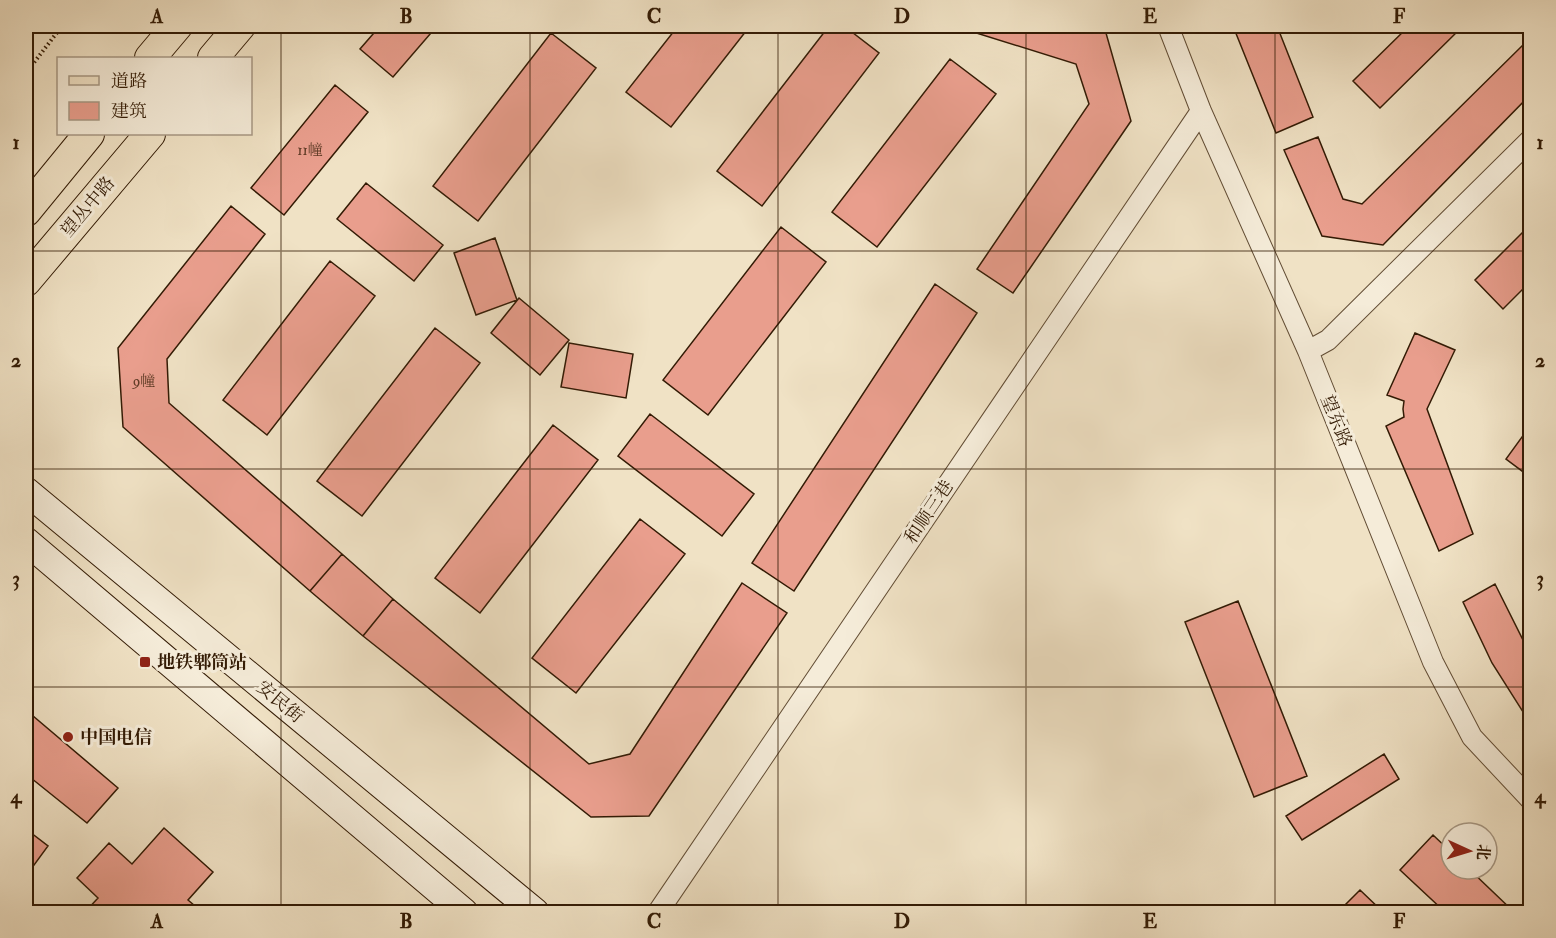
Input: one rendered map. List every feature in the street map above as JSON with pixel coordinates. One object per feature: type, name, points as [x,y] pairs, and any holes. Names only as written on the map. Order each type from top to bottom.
[{"type":"main road","points":[[151,57],[177,26]]},
{"type":"main road","points":[[214,57],[240,26]]},
{"type":"main road","points":[[26,211],[88,135]]},
{"type":"main road","name":"望丛中路","points":[[26,281],[149,135]]},
{"type":"main road","name":"安民街","points":[[26,491],[535,912]]},
{"type":"main road","points":[[26,541],[464,912]]},
{"type":"street","name":"望东路","points":[[1168,26],[1201,111],[1308,351],[1433,662],[1472,737],[1530,799]]},
{"type":"street","name":"和顺三巷","points":[[658,912],[1201,111]]},
{"type":"street","points":[[1308,351],[1328,340],[1530,140]]},
{"type":"path","points":[[26,73],[62,26]]},
{"type":"building","points":[[380,26],[437,26],[393,77],[360,49]]},
{"type":"building","points":[[678,26],[750,26],[671,127],[626,92]]},
{"type":"building","points":[[829,26],[844,26],[879,53],[762,206],[717,171]]},
{"type":"building","points":[[954,26],[1104,26],[1131,121],[1013,293],[977,269],[1089,104],[1076,64]]},
{"type":"building","points":[[1233,26],[1277,26],[1313,117],[1276,133]]},
{"type":"building","points":[[1409,26],[1463,26],[1380,108],[1353,81]]},
{"type":"building","points":[[551,33],[596,68],[478,221],[433,186]]},
{"type":"building","points":[[1530,38],[1530,95],[1383,245],[1322,236],[1284,150],[1318,137],[1343,199],[1362,204]]},
{"type":"building","points":[[950,59],[996,94],[877,247],[832,212]]},
{"type":"building","points":[[335,85],[368,112],[284,215],[251,188]]},
{"type":"building","points":[[366,183],[443,245],[414,281],[337,219]]},
{"type":"building","points":[[231,206],[265,234],[167,359],[169,403],[342,554],[310,591],[123,427],[118,348]]},
{"type":"building","points":[[1530,225],[1530,282],[1503,309],[1475,280]]},
{"type":"building","points":[[781,227],[826,262],[708,415],[663,380]]},
{"type":"building","points":[[495,238],[517,300],[476,315],[454,253]]},
{"type":"building","points":[[330,261],[375,296],[267,435],[223,400]]},
{"type":"building","points":[[935,284],[977,313],[794,591],[752,563]]},
{"type":"building","points":[[519,298],[569,340],[540,375],[491,333]]},
{"type":"building","points":[[435,328],[480,363],[362,516],[317,481]]},
{"type":"building","points":[[1415,333],[1455,350],[1427,409],[1473,534],[1439,551],[1386,426],[1404,417],[1404,401],[1387,395]]},
{"type":"building","points":[[569,343],[633,354],[626,398],[561,387]]},
{"type":"building","points":[[650,414],[754,494],[722,536],[618,456]]},
{"type":"building","points":[[553,425],[598,460],[480,613],[435,578]]},
{"type":"building","points":[[1530,426],[1530,477],[1506,459]]},
{"type":"building","points":[[640,519],[685,554],[576,693],[532,658]]},
{"type":"building","points":[[342,554],[393,599],[363,636],[310,591]]},
{"type":"building","points":[[742,583],[787,613],[649,816],[591,817],[363,636],[393,599],[589,764],[630,754]]},
{"type":"building","points":[[1495,584],[1530,654],[1530,723],[1492,663],[1463,602]]},
{"type":"building","points":[[1238,601],[1307,776],[1254,797],[1185,622]]},
{"type":"building","points":[[26,710],[118,788],[87,823],[26,774]]},
{"type":"building","points":[[1384,754],[1399,779],[1302,840],[1286,816]]},
{"type":"building","points":[[164,828],[213,872],[188,900],[202,912],[85,912],[98,898],[77,878],[109,843],[132,864]]},
{"type":"building","points":[[26,829],[48,846],[26,876]]},
{"type":"building","points":[[1433,835],[1439,841],[1439,881],[1482,881],[1514,912],[1445,912],[1400,870]]},
{"type":"building","points":[[1360,890],[1383,912],[1338,912]]},
{"type":"place","name":"地铁郫筒站","points":[[145,662]]},
{"type":"place","name":"中国电信","points":[[68,737]]}]
